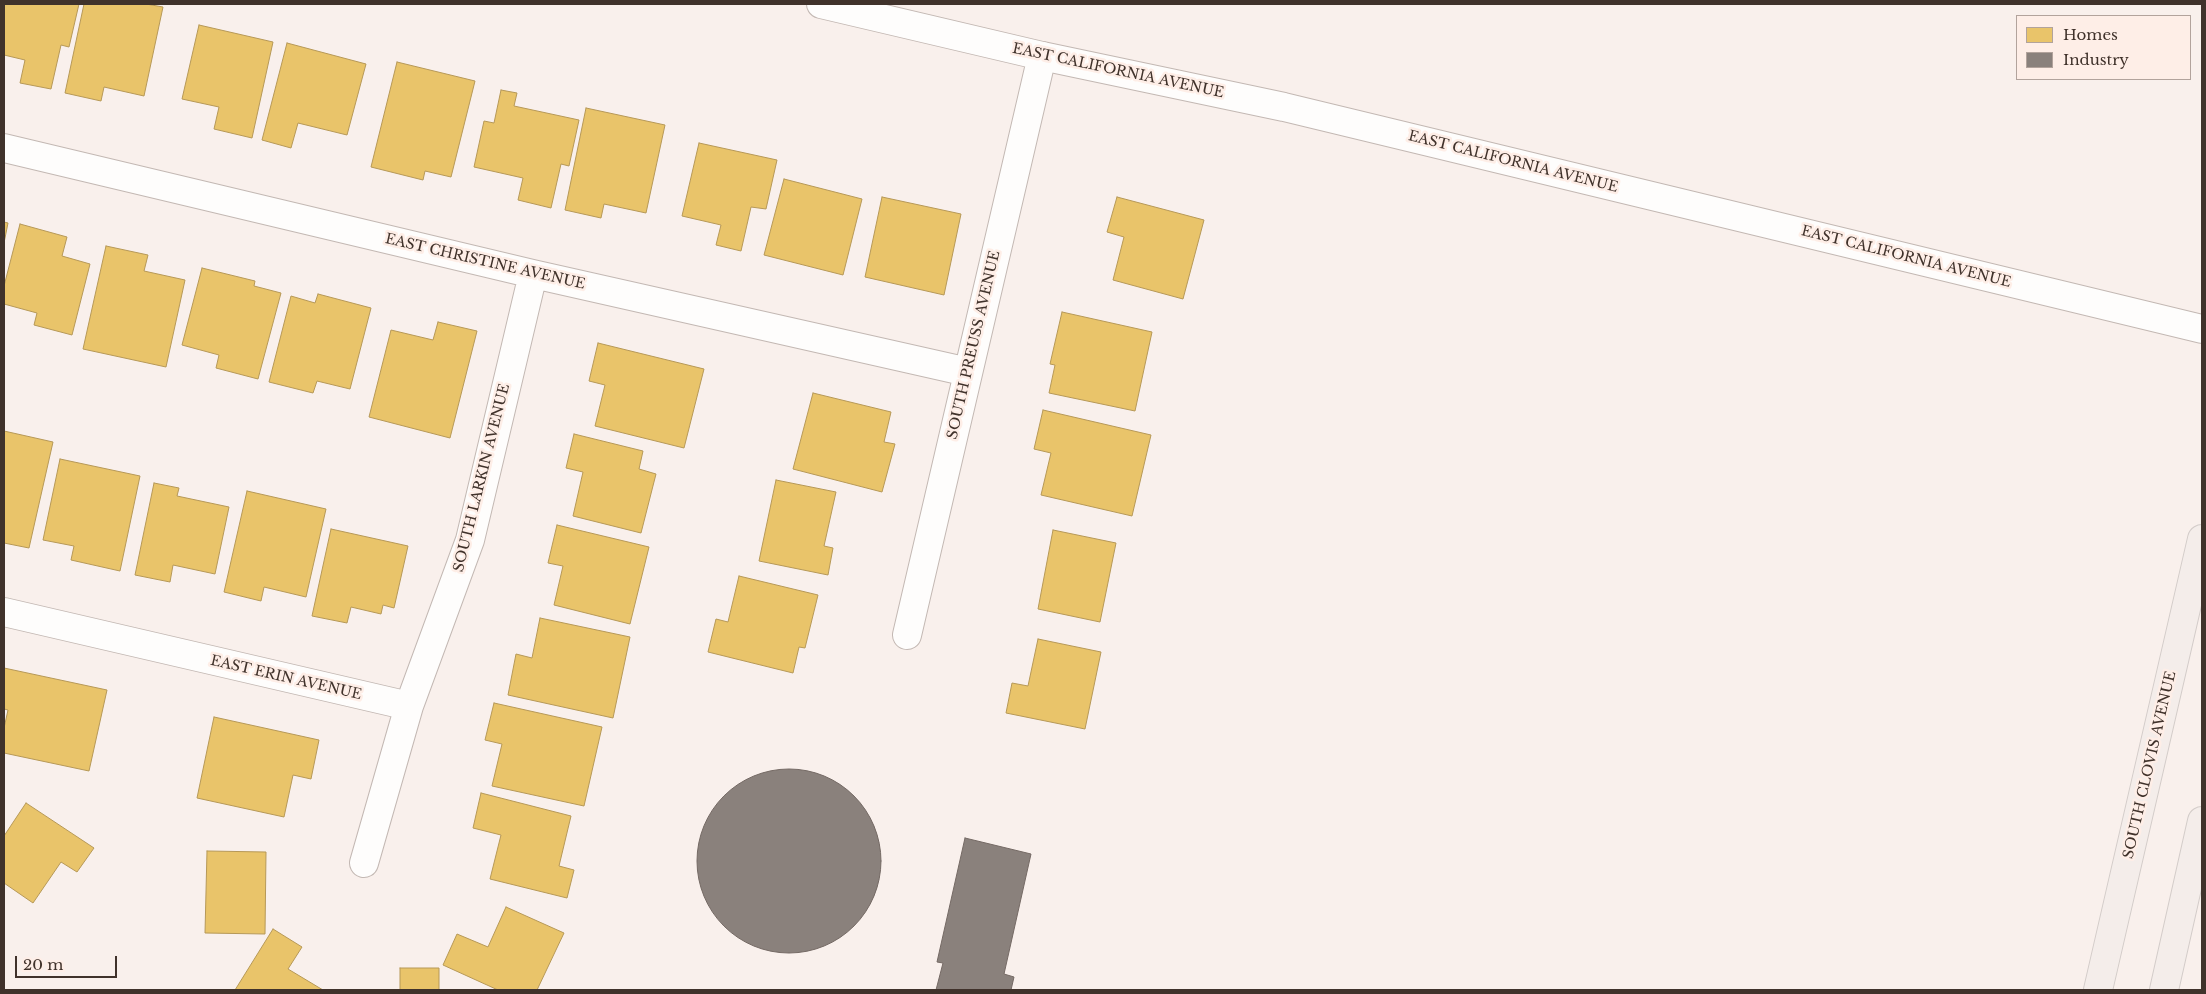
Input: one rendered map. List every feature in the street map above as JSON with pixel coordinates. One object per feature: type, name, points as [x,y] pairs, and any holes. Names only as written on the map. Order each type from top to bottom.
[{"type":"main road","name":"SOUTH CLOVIS AVENUE","points":[[2098,990],[2202,539]]},
{"type":"main road","points":[[2164,990],[2202,821]]},
{"type":"street","name":"EAST CALIFORNIA AVENUE","points":[[821,4],[1042,56],[1294,109],[2202,329]]},
{"type":"street","name":"SOUTH PREUSS AVENUE","points":[[907,635],[1042,56]]},
{"type":"street","name":"EAST CHRISTINE AVENUE","points":[[4,148],[533,274],[968,372]]},
{"type":"street","name":"SOUTH LARKIN AVENUE","points":[[409,706],[470,540],[533,274]]},
{"type":"street","name":"EAST ERIN AVENUE","points":[[4,612],[409,706]]},
{"type":"street","points":[[364,863],[409,706]]},
{"type":"building: Homes","points":[[4,4],[79,4],[69,47],[61,45],[51,89],[20,83],[25,60],[4,55]]},
{"type":"building: Homes","points":[[84,4],[146,4],[163,7],[144,96],[104,87],[101,101],[65,93]]},
{"type":"building: Homes","points":[[199,25],[273,42],[252,138],[214,129],[219,107],[182,99]]},
{"type":"building: Homes","points":[[287,43],[366,64],[347,135],[298,123],[291,148],[262,140]]},
{"type":"building: Homes","points":[[397,62],[475,81],[451,177],[425,171],[423,180],[371,167]]},
{"type":"building: Homes","points":[[501,90],[517,93],[514,106],[579,120],[569,166],[561,164],[551,208],[518,200],[523,178],[474,167],[484,121],[494,123]]},
{"type":"building: Homes","points":[[586,108],[665,125],[646,213],[604,204],[601,218],[565,210]]},
{"type":"building: Homes","points":[[699,143],[777,160],[766,209],[751,207],[741,251],[716,245],[721,225],[682,216]]},
{"type":"building: Homes","points":[[784,179],[862,199],[843,275],[764,255]]},
{"type":"building: Homes","points":[[882,197],[961,214],[944,295],[865,277]]},
{"type":"building: Homes","points":[[1117,197],[1204,220],[1183,299],[1113,280],[1124,237],[1107,232]]},
{"type":"building: Homes","points":[[4,222],[8,223],[4,243]]},
{"type":"building: Homes","points":[[20,224],[67,237],[62,256],[90,264],[72,335],[34,325],[37,313],[4,304],[4,286]]},
{"type":"building: Homes","points":[[106,246],[148,255],[144,271],[185,280],[166,367],[83,349]]},
{"type":"building: Homes","points":[[202,268],[255,281],[254,286],[281,293],[258,379],[216,368],[219,355],[182,345]]},
{"type":"building: Homes","points":[[318,294],[371,308],[350,389],[317,381],[313,393],[269,382],[291,296],[315,303]]},
{"type":"building: Homes","points":[[1062,312],[1152,332],[1135,411],[1049,393],[1055,365],[1050,364]]},
{"type":"building: Homes","points":[[438,322],[477,331],[450,438],[369,417],[391,330],[433,340]]},
{"type":"building: Homes","points":[[598,343],[704,369],[684,448],[595,426],[605,385],[589,381]]},
{"type":"building: Homes","points":[[813,393],[891,412],[884,442],[895,444],[882,492],[793,469]]},
{"type":"building: Homes","points":[[1043,410],[1151,435],[1132,516],[1041,495],[1051,453],[1034,449]]},
{"type":"building: Homes","points":[[4,431],[53,442],[29,548],[4,543]]},
{"type":"building: Homes","points":[[574,434],[643,451],[639,469],[656,474],[641,533],[573,516],[583,472],[566,468]]},
{"type":"building: Homes","points":[[60,459],[140,476],[120,571],[71,560],[74,546],[43,540]]},
{"type":"building: Homes","points":[[776,480],[836,492],[824,546],[833,548],[828,575],[759,561]]},
{"type":"building: Homes","points":[[154,483],[179,488],[177,496],[229,507],[215,574],[173,565],[170,582],[135,575]]},
{"type":"building: Homes","points":[[247,491],[326,509],[306,597],[264,587],[261,601],[224,592]]},
{"type":"building: Homes","points":[[557,525],[649,547],[630,624],[554,605],[563,566],[548,563]]},
{"type":"building: Homes","points":[[331,529],[408,546],[394,608],[383,605],[381,614],[351,607],[347,623],[312,616]]},
{"type":"building: Homes","points":[[1053,530],[1116,543],[1100,622],[1038,609]]},
{"type":"building: Homes","points":[[739,576],[818,595],[805,648],[799,647],[793,673],[708,652],[716,619],[728,622]]},
{"type":"building: Homes","points":[[540,618],[630,637],[613,718],[508,695],[516,654],[532,658]]},
{"type":"building: Homes","points":[[1038,639],[1101,652],[1085,729],[1006,713],[1012,683],[1028,686]]},
{"type":"building: Homes","points":[[4,668],[107,690],[89,771],[4,753],[4,728],[8,710],[4,709]]},
{"type":"building: Homes","points":[[494,703],[602,727],[584,806],[492,786],[502,744],[485,740]]},
{"type":"building: Homes","points":[[214,717],[319,740],[311,779],[293,775],[284,817],[197,798]]},
{"type":"building: Homes","points":[[481,793],[571,816],[559,866],[574,870],[567,898],[490,879],[501,835],[473,828]]},
{"type":"building: Homes","points":[[26,803],[94,848],[77,872],[61,862],[33,903],[4,883],[4,836]]},
{"type":"building: Homes","points":[[207,851],[266,852],[265,934],[205,933]]},
{"type":"building: Homes","points":[[506,907],[564,933],[537,990],[498,990],[443,965],[457,934],[488,947]]},
{"type":"building: Homes","points":[[273,929],[302,947],[288,969],[323,990],[235,990]]},
{"type":"building: Homes","points":[[400,968],[439,968],[439,990],[400,990]]},
{"type":"building: Industry","points":[[780,769],[798,769],[816,773],[840,784],[860,802],[866,810],[877,834],[881,870],[874,896],[866,912],[848,932],[840,938],[816,949],[798,953],[780,953],[762,949],[738,938],[718,920],[712,912],[701,888],[697,870],[697,852],[701,834],[712,810],[730,790],[738,784],[762,773]]},
{"type":"building: Industry","points":[[965,838],[1031,854],[1004,974],[1014,977],[1011,990],[936,990],[943,963],[937,962]]}]
